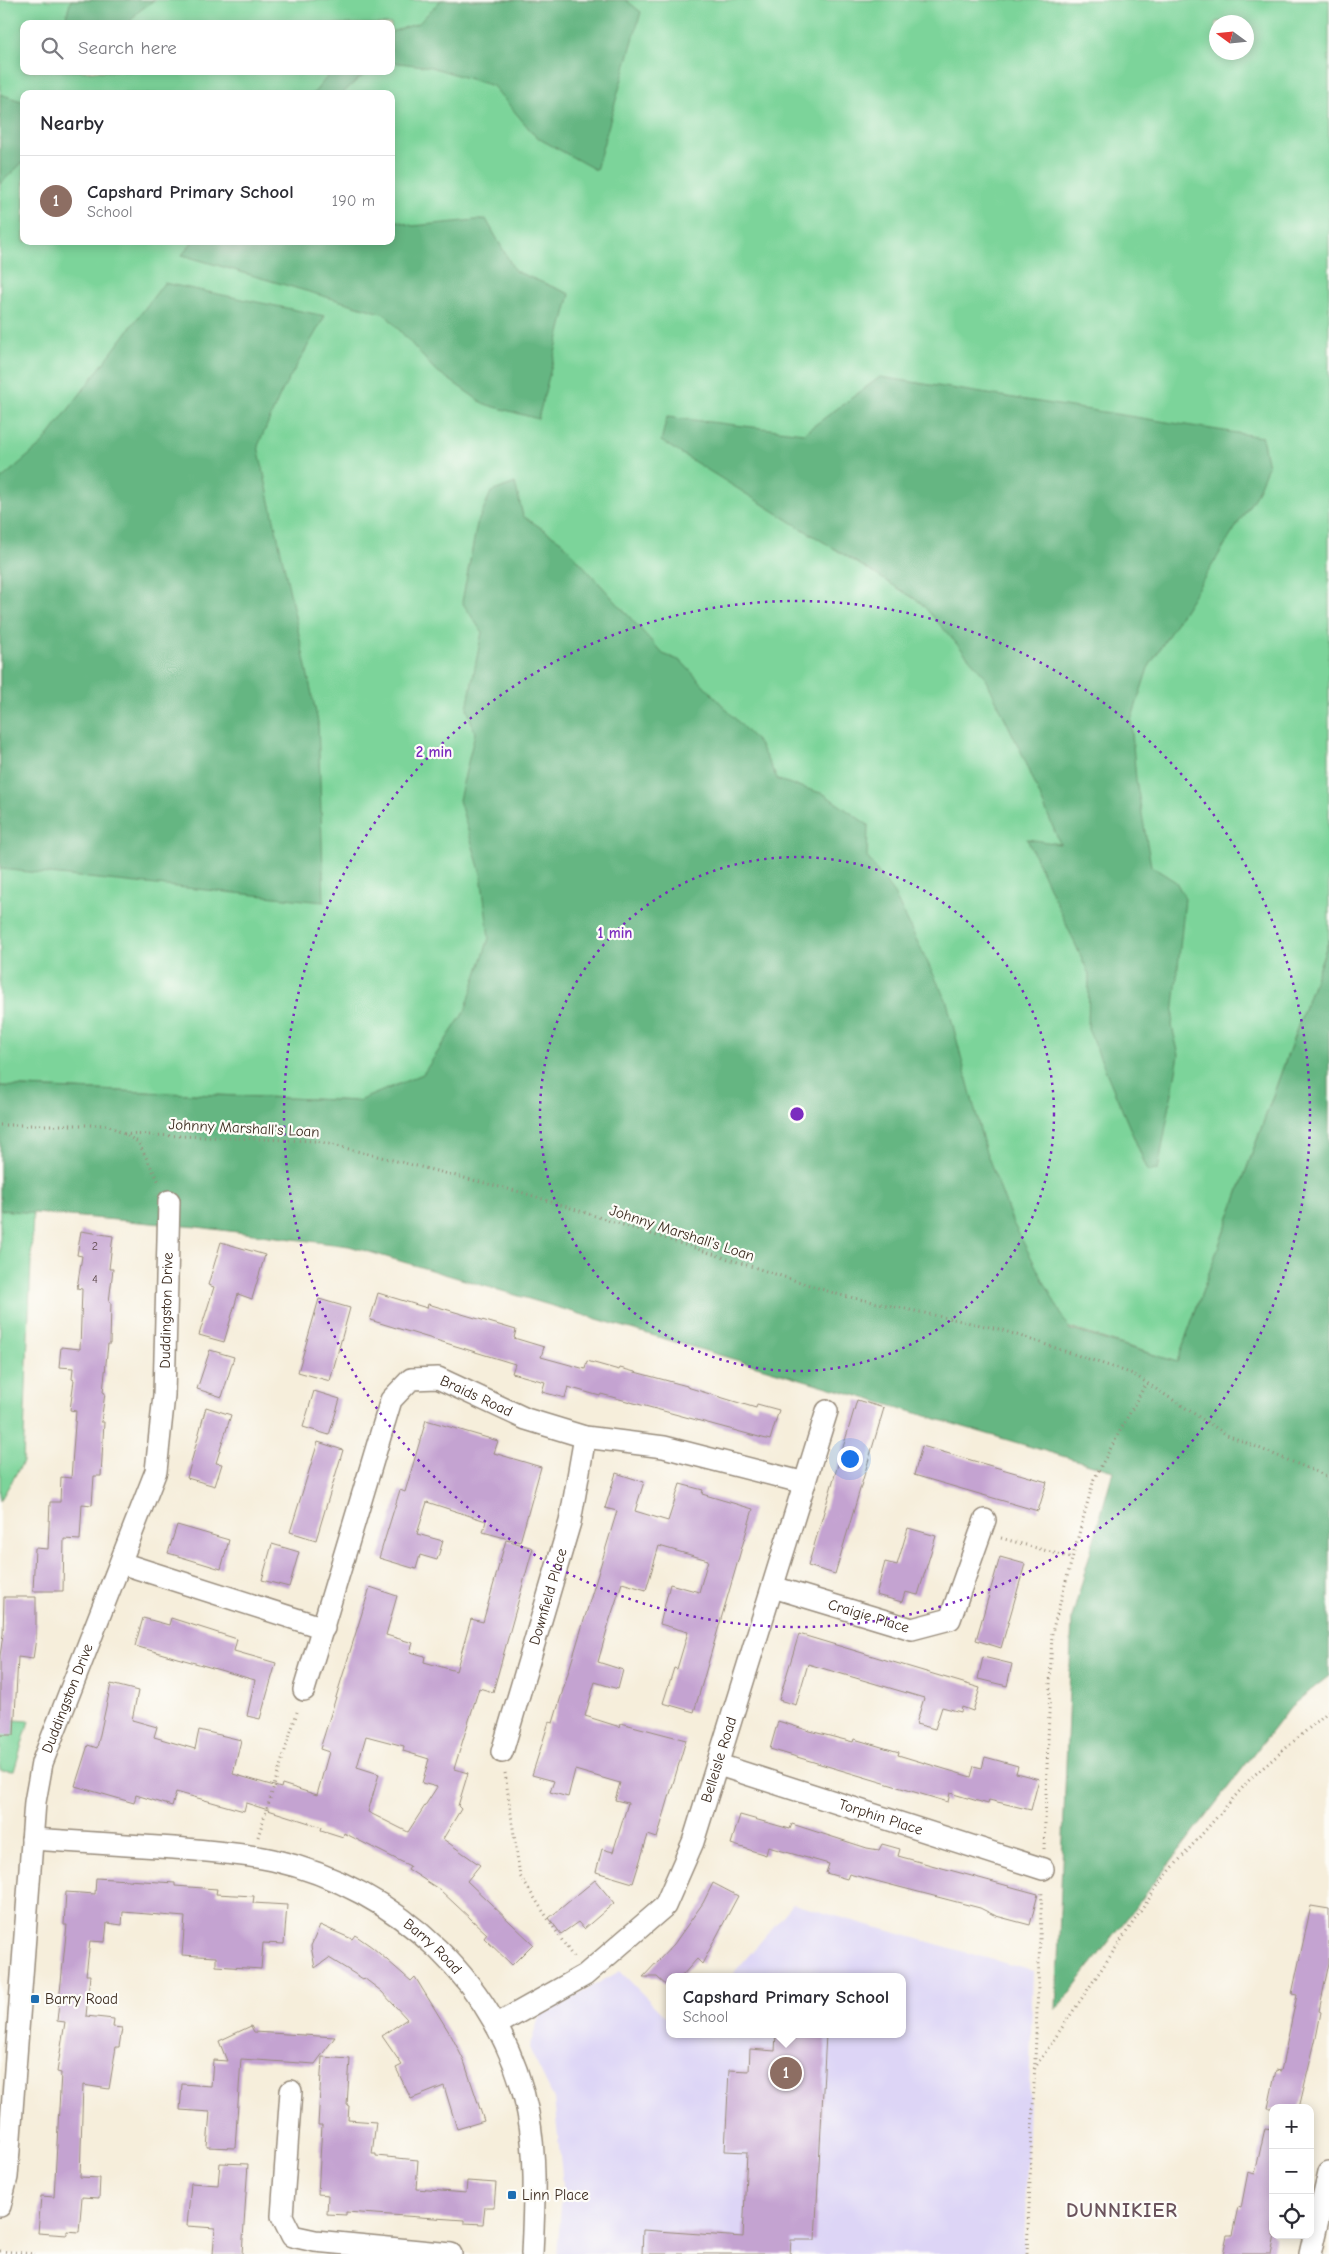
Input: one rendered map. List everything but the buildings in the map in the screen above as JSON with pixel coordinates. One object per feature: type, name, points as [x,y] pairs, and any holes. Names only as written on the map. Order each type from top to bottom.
[{"type":"street","name":"Duddingston Drive","points":[[0,2206],[7,2177],[35,1802],[42,1764],[156,1470],[164,1395],[169,1202]]},
{"type":"street","name":"Braids Road","points":[[304,1690],[391,1400],[411,1379],[438,1378],[526,1419],[585,1437],[664,1447],[805,1483]]},
{"type":"street","name":"Belleisle Road","points":[[496,2025],[585,1975],[665,1906],[693,1842],[719,1765],[827,1411]]},
{"type":"street","name":"Downfield Place","points":[[502,1752],[570,1522],[585,1437]]},
{"type":"street","name":"Craigie Place","points":[[773,1587],[912,1629],[950,1619],[983,1526]]},
{"type":"street","points":[[121,1563],[324,1628]]},
{"type":"street","name":"Torphin Place","points":[[719,1765],[1043,1869]]},
{"type":"street","name":"Barry Road","points":[[32,1840],[231,1852],[252,1856],[317,1874],[358,1890],[410,1923],[443,1954],[470,1986],[496,2025],[515,2064],[528,2112],[534,2165],[532,2254]]},
{"type":"street","points":[[291,2091],[282,2216],[292,2236],[315,2241],[451,2254]]},
{"type":"street","points":[[1310,2254],[1329,2172]]},
{"type":"path","name":"Johnny Marshall's Loan","points":[[0,1125],[108,1125],[124,1134],[317,1141],[524,1193],[840,1295],[998,1329],[1133,1374],[1226,1435],[1329,1477]]},
{"type":"path","points":[[124,1134],[138,1142],[169,1202]]},
{"type":"path","points":[[1027,2254],[1052,1632],[1094,1478],[1146,1383]]},
{"type":"path","points":[[983,1526],[1072,1558]]},
{"type":"path","points":[[252,1856],[304,1690]]},
{"type":"path","points":[[1034,2069],[1161,1881],[1251,1778],[1329,1711]]},
{"type":"path","points":[[502,1752],[520,1876],[585,1975]]},
{"type":"path","points":[[0,2252],[35,2254]]},
{"type":"shaded area","points":[[793,1904],[1033,1971],[1024,2254],[557,2254],[563,2184],[554,2099],[529,2048],[540,2015],[620,1971],[666,2018],[666,2038],[906,2038],[906,1973],[733,1973]]},
{"type":"green space","points":[[0,0],[1329,0],[1329,940],[1177,1362],[358,1101],[0,1086]]},
{"type":"green space","points":[[71,0],[154,0],[138,12],[131,20],[65,20]]},
{"type":"green space","points":[[441,0],[626,0],[641,12],[596,170],[536,137],[493,86],[431,67],[395,62],[395,31],[419,23]]},
{"type":"green space","points":[[329,75],[366,75],[346,90],[316,90]]},
{"type":"green space","points":[[0,94],[20,101],[20,165],[0,184]]},
{"type":"green space","points":[[486,219],[515,271],[570,294],[538,419],[484,404],[434,369],[385,314],[182,255],[190,245],[395,245],[395,220],[413,226]]},
{"type":"green space","points":[[164,283],[325,316],[281,393],[258,446],[318,722],[324,902],[0,869],[0,480],[43,443]]},
{"type":"green space","points":[[880,377],[1262,437],[1268,466],[1256,495],[1148,668],[1131,721],[1136,780],[1151,866],[1176,882],[1185,898],[1172,1026],[1179,1055],[1158,1170],[1148,1171],[1088,1029],[1089,974],[1027,839],[1060,844],[1024,758],[984,675],[920,602],[661,441],[667,417],[804,433]]},
{"type":"green space","points":[[515,483],[523,516],[561,541],[663,654],[681,661],[759,744],[778,780],[824,794],[868,825],[867,857],[894,894],[947,1002],[985,1149],[1013,1223],[1069,1329],[1177,1362],[1329,940],[1329,1676],[1291,1706],[1056,2010],[1072,1618],[1113,1471],[349,1246],[197,1227],[0,1210],[0,1086],[358,1101],[423,1074],[465,1011],[489,938],[481,874],[459,800],[475,733],[467,708],[482,632],[462,602],[477,524],[491,492]]},
{"type":"green space","points":[[0,1210],[33,1211],[23,1462],[0,1501]]},
{"type":"green space","points":[[0,1719],[29,1721],[14,1771],[0,1770]]},
{"type":"place","name":"Barry Road","points":[[35,1999]]},
{"type":"place","name":"Capshard Primary School","points":[[786,2073]]},
{"type":"place","name":"Linn Place","points":[[512,2195]]},
{"type":"district","name":"DUNNIKIER","points":[[1122,2210]]}]
